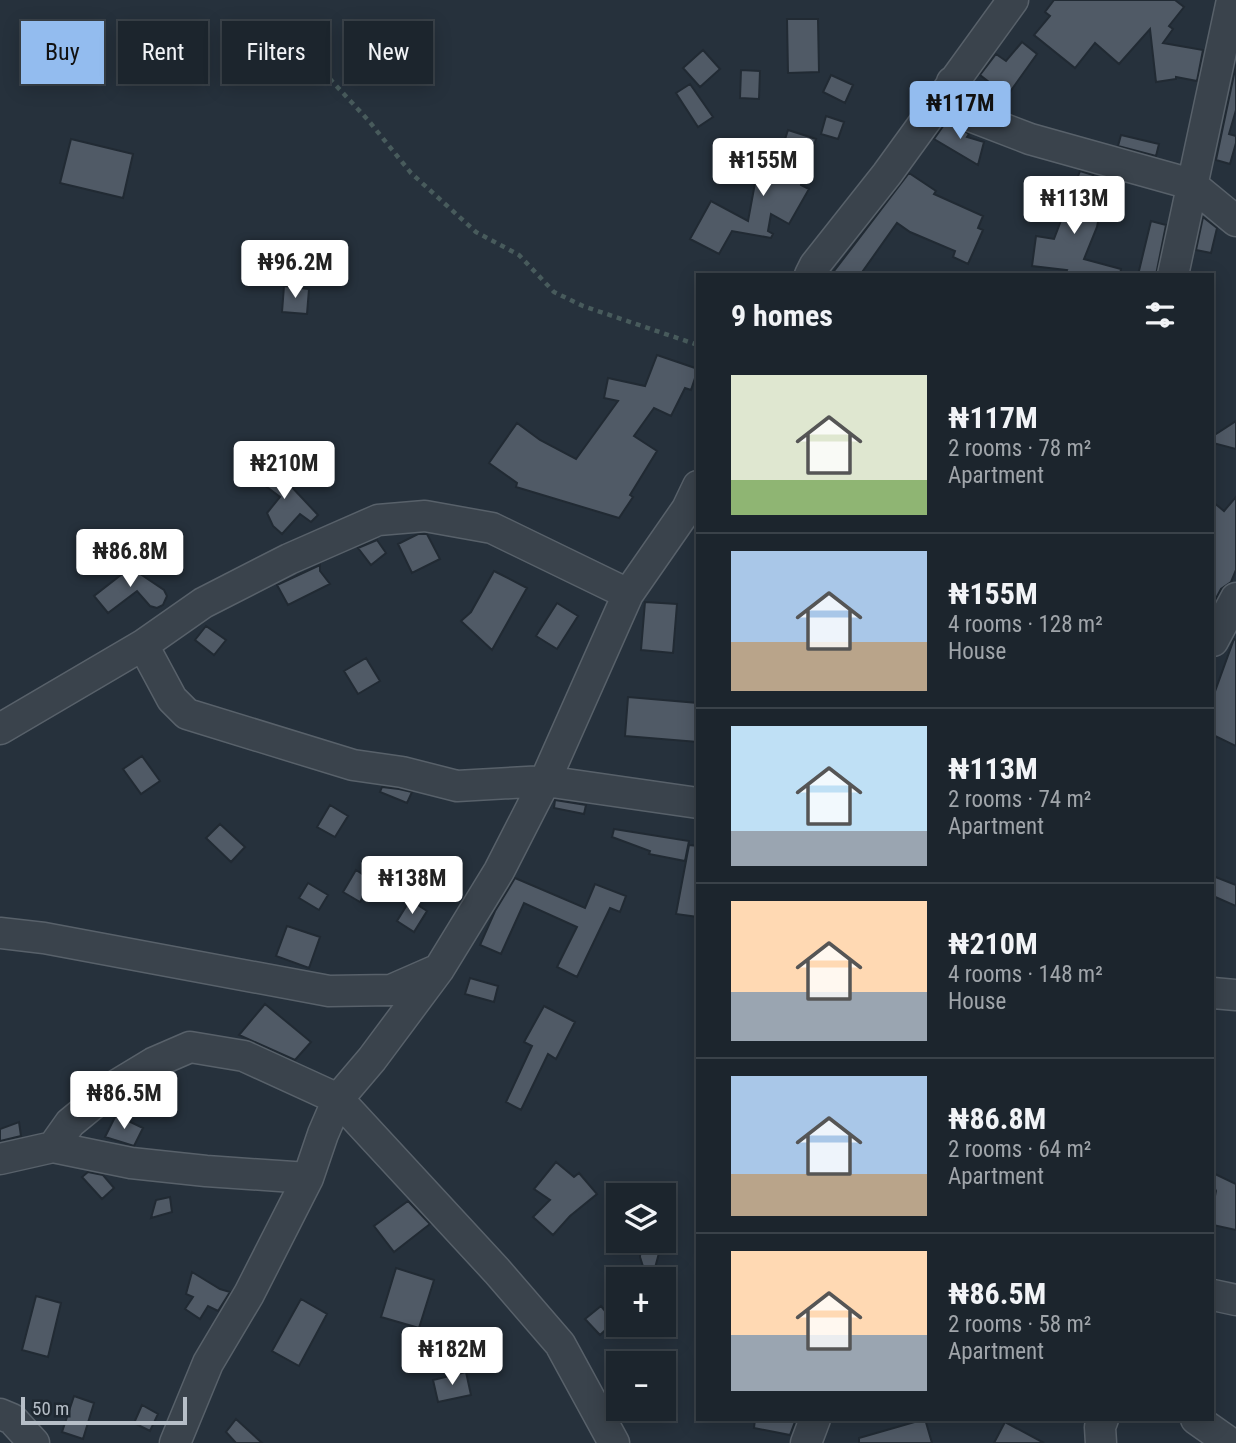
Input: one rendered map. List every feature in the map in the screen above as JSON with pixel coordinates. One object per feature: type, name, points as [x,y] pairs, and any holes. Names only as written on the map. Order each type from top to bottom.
[{"type":"street","points":[[811,273],[1013,0]]},
{"type":"street","points":[[1173,273],[1232,0]]},
{"type":"street","points":[[952,82],[973,117],[1030,139],[1191,184],[1236,221]]},
{"type":"street","points":[[175,1443],[208,1363],[249,1294],[308,1178],[338,1099],[372,1059],[439,969],[499,871],[545,781],[628,594],[694,503]]},
{"type":"street","points":[[0,729],[143,645],[203,603],[289,559],[377,520],[425,516],[492,528],[628,594]]},
{"type":"street","points":[[1214,639],[1236,598]]},
{"type":"street","points":[[143,645],[172,699],[187,714],[353,765],[402,772],[457,786],[545,781],[696,803]]},
{"type":"street","points":[[0,933],[44,938],[329,991],[391,990],[439,969]]},
{"type":"street","points":[[1214,993],[1236,995]]},
{"type":"street","points":[[53,1147],[70,1123],[115,1086],[153,1063],[190,1047],[244,1056],[338,1099],[497,1271],[560,1344],[614,1443]]},
{"type":"street","points":[[0,1158],[53,1147],[131,1163],[308,1178]]},
{"type":"street","points":[[1214,1295],[1236,1300]]},
{"type":"street","points":[[0,1414],[12,1419],[34,1443]]},
{"type":"street","points":[[806,1443],[814,1421]]},
{"type":"street","points":[[1101,1443],[1102,1421]]},
{"type":"street","points":[[1199,1421],[1230,1443]]},
{"type":"path","points":[[330,79],[411,173],[476,232],[519,255],[554,292],[583,306],[696,344]]},
{"type":"building","points":[[1054,0],[1175,0],[1184,7],[1169,26],[1173,29],[1163,43],[1203,50],[1197,81],[1176,77],[1156,82],[1150,29],[1119,64],[1095,43],[1075,68],[1034,35],[1050,16],[1045,12]]},
{"type":"building","points":[[787,19],[818,19],[819,72],[788,73]]},
{"type":"building","points":[[1022,42],[1037,54],[1007,96],[980,75],[996,54],[1006,61]]},
{"type":"building","points":[[703,50],[720,69],[700,87],[683,68]]},
{"type":"building","points":[[1236,65],[1236,110],[1229,134],[1236,136],[1236,143],[1230,164],[1216,160]]},
{"type":"building","points":[[741,70],[760,71],[759,99],[740,98]]},
{"type":"building","points":[[831,75],[853,85],[845,103],[823,92]]},
{"type":"building","points":[[690,84],[713,117],[698,127],[676,93]]},
{"type":"building","points":[[951,115],[959,127],[969,134],[967,137],[984,142],[978,165],[934,139]]},
{"type":"building","points":[[826,116],[844,122],[838,139],[821,134]]},
{"type":"building","points":[[788,130],[816,139],[801,185],[809,189],[789,224],[771,214],[768,231],[773,234],[771,238],[732,231],[719,254],[690,239],[711,201],[748,221],[758,167],[775,170]]},
{"type":"building","points":[[1121,135],[1159,144],[1156,156],[1118,146]]},
{"type":"building","points":[[71,139],[133,154],[123,198],[60,183]]},
{"type":"building","points":[[1080,171],[1093,175],[1088,198],[1102,201],[1097,227],[1084,259],[1121,269],[1120,273],[1066,273],[1067,270],[1032,266],[1036,236],[1054,239]]},
{"type":"building","points":[[909,173],[936,191],[934,194],[983,216],[978,228],[983,230],[968,264],[953,257],[955,251],[910,232],[897,223],[861,273],[833,273]]},
{"type":"building","points":[[1203,217],[1217,228],[1211,253],[1196,250]]},
{"type":"building","points":[[1151,221],[1166,225],[1156,273],[1138,273]]},
{"type":"building","points":[[284,286],[309,289],[307,314],[282,312]]},
{"type":"building","points":[[657,355],[696,368],[691,390],[685,388],[671,416],[654,408],[634,436],[657,451],[619,518],[516,487],[517,483],[489,463],[517,423],[540,440],[576,459],[618,401],[604,398],[608,378],[645,386]]},
{"type":"building","points":[[1236,421],[1236,449],[1214,443],[1214,435]]},
{"type":"building","points":[[266,464],[318,515],[311,522],[300,514],[282,534],[273,526],[267,513],[280,497],[255,478]]},
{"type":"building","points":[[1236,497],[1236,570],[1231,582],[1221,589],[1214,602],[1214,503],[1224,511]]},
{"type":"building","points":[[418,534],[427,534],[440,559],[412,573],[398,544]]},
{"type":"building","points":[[377,540],[386,553],[371,565],[358,548]]},
{"type":"building","points":[[115,557],[164,590],[167,596],[163,605],[157,608],[150,606],[137,591],[108,613],[94,596],[122,574],[111,561]]},
{"type":"building","points":[[320,565],[320,571],[330,584],[288,605],[277,585]]},
{"type":"building","points":[[494,571],[527,588],[492,650],[461,621],[471,612]]},
{"type":"building","points":[[645,602],[677,604],[673,653],[641,650]]},
{"type":"building","points":[[557,603],[578,616],[557,649],[536,636]]},
{"type":"building","points":[[206,626],[226,640],[214,655],[195,640]]},
{"type":"building","points":[[1234,639],[1236,746],[1214,735],[1214,694]]},
{"type":"building","points":[[366,658],[380,681],[358,694],[344,671]]},
{"type":"building","points":[[628,697],[696,703],[696,742],[625,736]]},
{"type":"building","points":[[142,756],[160,781],[141,794],[123,769]]},
{"type":"building","points":[[382,787],[412,792],[407,803],[380,792]]},
{"type":"building","points":[[555,800],[586,805],[584,814],[554,808]]},
{"type":"building","points":[[330,805],[348,816],[335,837],[317,827]]},
{"type":"building","points":[[220,824],[245,847],[231,862],[206,838]]},
{"type":"building","points":[[614,829],[689,841],[685,861],[649,854],[650,851],[612,837]]},
{"type":"building","points":[[689,845],[696,846],[696,917],[676,914]]},
{"type":"building","points":[[356,870],[373,881],[360,902],[343,892]]},
{"type":"building","points":[[1214,876],[1236,885],[1236,906],[1214,896]]},
{"type":"building","points":[[515,878],[585,908],[595,884],[626,896],[620,912],[610,908],[577,977],[557,967],[577,927],[524,903],[501,954],[480,945],[495,911]]},
{"type":"building","points":[[308,883],[328,895],[319,910],[299,898]]},
{"type":"building","points":[[410,900],[427,911],[414,932],[397,921]]},
{"type":"building","points":[[287,926],[320,937],[309,968],[276,956]]},
{"type":"building","points":[[470,978],[498,986],[494,1002],[465,994]]},
{"type":"building","points":[[265,1004],[311,1042],[295,1060],[239,1035]]},
{"type":"building","points":[[544,1006],[575,1022],[556,1059],[548,1054],[521,1110],[506,1102],[532,1046],[524,1042]]},
{"type":"building","points":[[116,1115],[143,1128],[134,1146],[105,1137]]},
{"type":"building","points":[[19,1122],[21,1136],[0,1141],[0,1129]]},
{"type":"building","points":[[556,1162],[574,1177],[579,1173],[597,1194],[570,1216],[553,1235],[533,1217],[550,1200],[534,1189]]},
{"type":"building","points":[[88,1172],[103,1175],[114,1188],[102,1199],[82,1177]]},
{"type":"building","points":[[1214,1173],[1236,1184],[1236,1230],[1214,1225]]},
{"type":"building","points":[[170,1197],[172,1212],[151,1218],[156,1200]]},
{"type":"building","points":[[408,1201],[430,1224],[394,1252],[374,1226]]},
{"type":"building","points":[[640,1253],[659,1253],[655,1267],[643,1267]]},
{"type":"building","points":[[396,1268],[434,1280],[419,1328],[381,1317]]},
{"type":"building","points":[[192,1272],[230,1292],[218,1311],[208,1306],[200,1319],[185,1309],[193,1297],[186,1294]]},
{"type":"building","points":[[36,1296],[61,1303],[48,1357],[22,1350]]},
{"type":"building","points":[[301,1299],[327,1314],[299,1366],[272,1351]]},
{"type":"building","points":[[601,1306],[606,1312],[606,1329],[600,1335],[585,1319]]},
{"type":"building","points":[[466,1372],[471,1395],[438,1402],[433,1380]]},
{"type":"building","points":[[74,1396],[94,1403],[83,1439],[62,1432]]},
{"type":"building","points":[[142,1405],[158,1414],[150,1431],[134,1423]]},
{"type":"building","points":[[236,1419],[262,1443],[236,1443],[226,1432]]},
{"type":"building","points":[[755,1421],[795,1421],[790,1435],[754,1428]]},
{"type":"building","points":[[926,1421],[932,1443],[859,1443],[859,1438]]},
{"type":"building","points":[[1005,1422],[1044,1443],[994,1443]]}]
